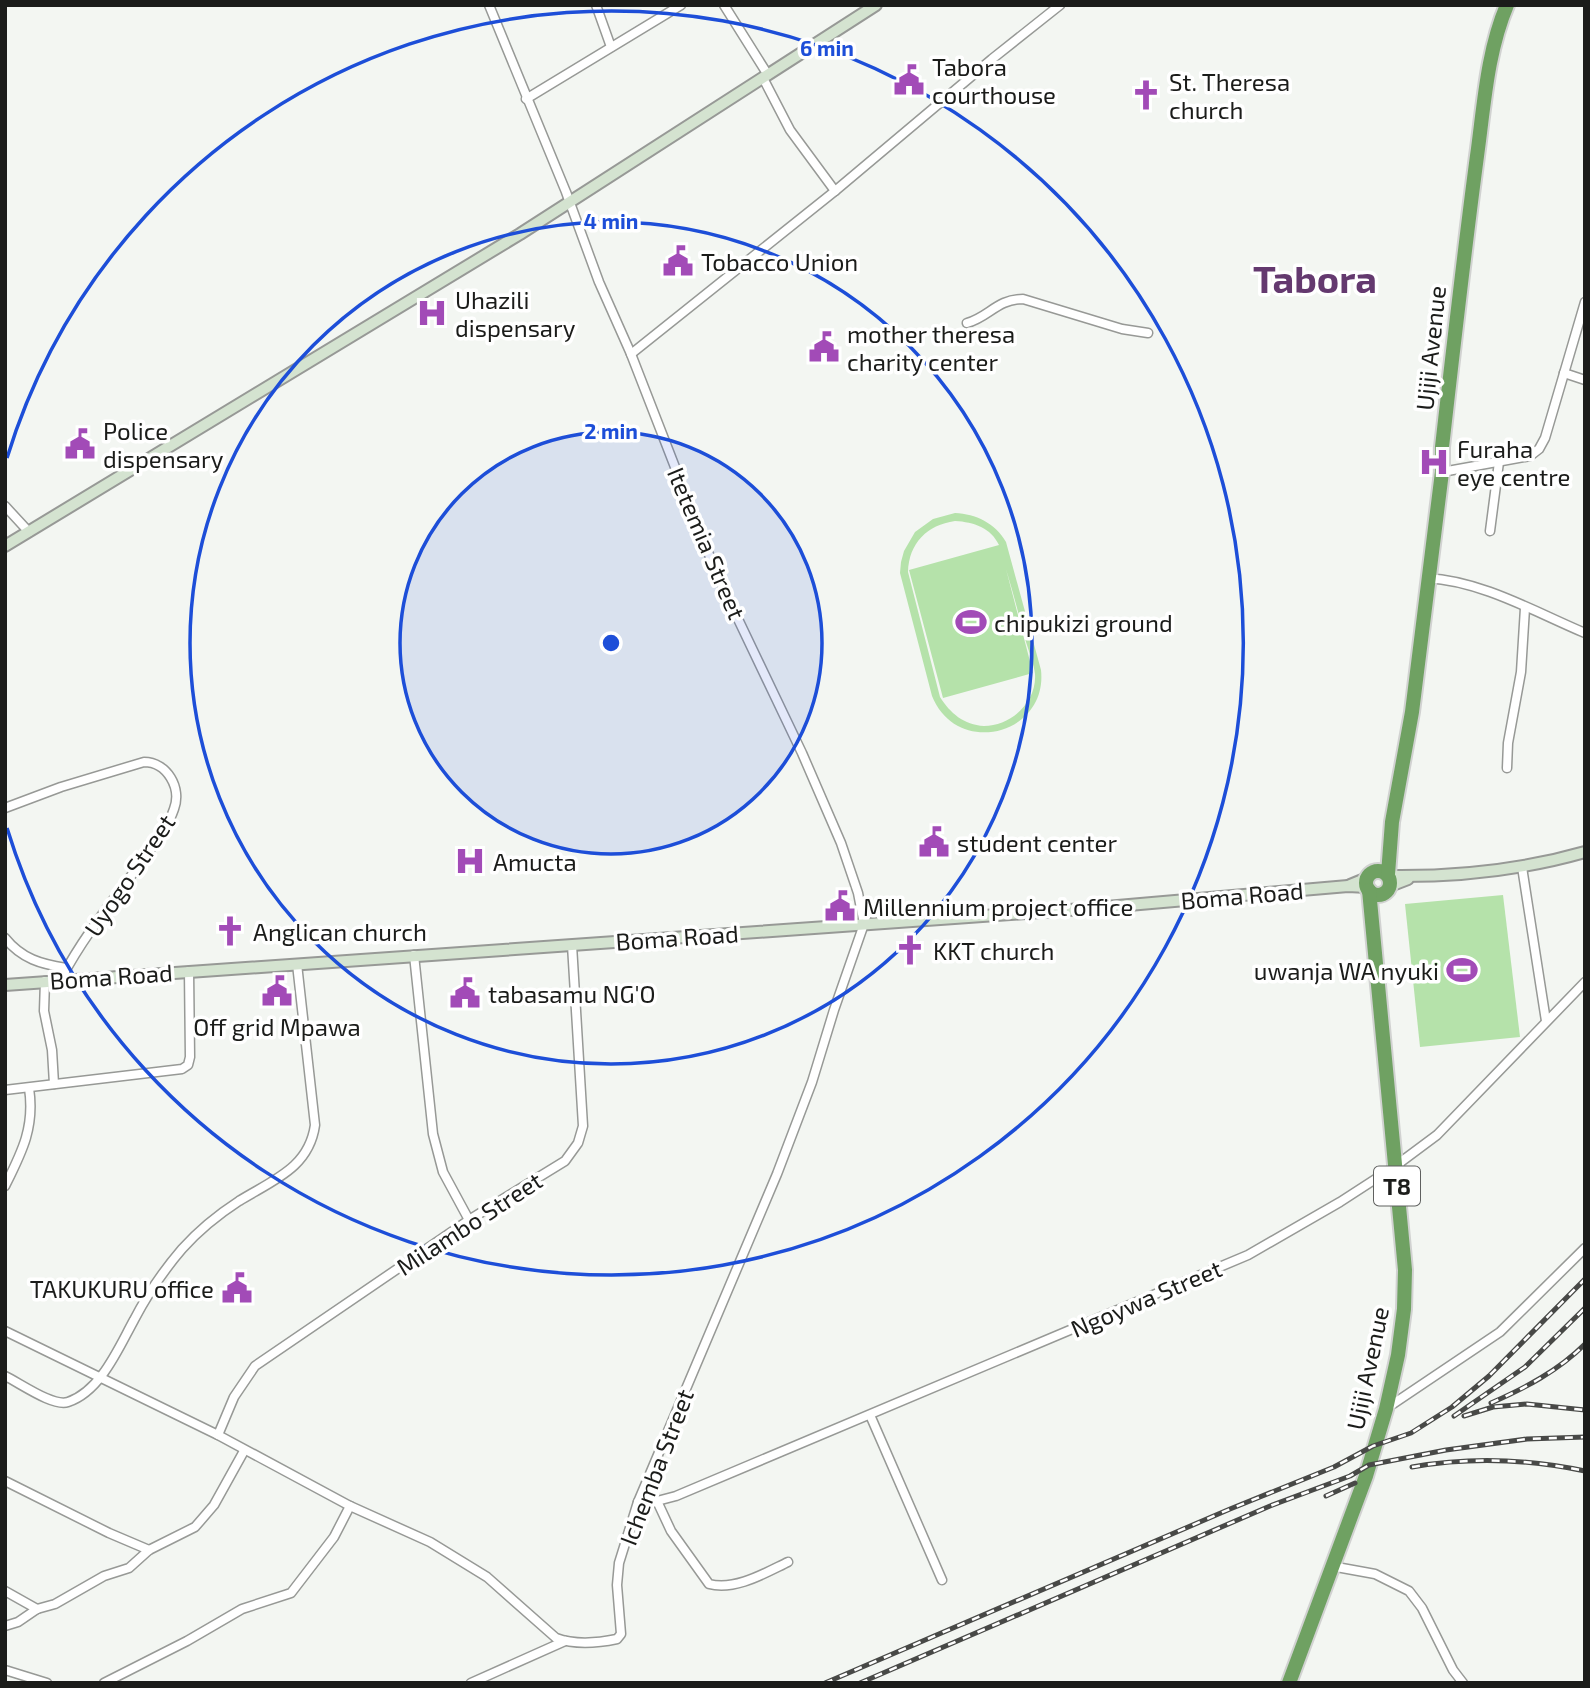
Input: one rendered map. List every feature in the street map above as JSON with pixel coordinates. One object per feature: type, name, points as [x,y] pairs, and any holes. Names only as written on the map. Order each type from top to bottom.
[{"type":"highway","name":"Ujiji Avenue","points":[[1289,1683],[1366,1476],[1386,1409],[1398,1355],[1404,1310],[1405,1270],[1372,923],[1412,712],[1442,472],[1442,447],[1463,259],[1488,76],[1504,5]]},
{"type":"main road","points":[[5,546],[569,202],[876,5]]},
{"type":"main road","name":"Boma Road","points":[[5,985],[1083,909],[1348,886],[1414,876],[1522,867],[1585,852]]},
{"type":"street","name":"Itetemia Street","points":[[489,5],[599,282],[631,354],[717,575],[841,843],[858,893],[864,924]]},
{"type":"street","points":[[596,5],[611,47]]},
{"type":"street","points":[[526,99],[681,5]]},
{"type":"street","points":[[724,5],[766,77],[790,130],[835,191]]},
{"type":"street","points":[[631,354],[835,191],[1060,5]]},
{"type":"street","points":[[967,323],[1006,300],[1023,299],[1122,329],[1149,333]]},
{"type":"street","points":[[1442,472],[1530,456],[1539,449],[1545,438],[1585,302]]},
{"type":"street","points":[[1564,373],[1585,380]]},
{"type":"street","points":[[1490,531],[1499,462]]},
{"type":"street","points":[[5,506],[29,533]]},
{"type":"street","points":[[1427,578],[1447,579],[1479,588],[1585,633]]},
{"type":"street","points":[[1507,768],[1508,743],[1521,672],[1525,608]]},
{"type":"street","name":"Uyogo Street","points":[[5,808],[61,787],[145,762],[159,764],[177,792],[175,807],[164,830],[96,923],[61,979]]},
{"type":"street","points":[[1522,867],[1546,1021]]},
{"type":"street","name":"Ichemba Street","points":[[565,1641],[590,1642],[620,1637],[622,1626],[617,1585],[619,1563],[638,1502],[777,1174],[812,1082],[864,924]]},
{"type":"street","points":[[5,938],[29,959],[66,968]]},
{"type":"street","name":"Milambo Street","points":[[218,1435],[233,1397],[255,1366],[469,1220],[565,1161],[578,1143],[583,1126],[572,945]]},
{"type":"street","points":[[414,955],[433,1134],[443,1172],[469,1220]]},
{"type":"street","points":[[5,1376],[58,1403],[68,1402],[99,1379],[168,1266],[184,1247],[220,1214],[283,1175],[305,1155],[313,1141],[315,1125],[297,964]]},
{"type":"street","points":[[5,1090],[182,1069],[188,1065],[190,1057],[189,971]]},
{"type":"street","points":[[45,981],[44,1011],[52,1050],[54,1084]]},
{"type":"street","name":"Ngoywa Street","points":[[638,1502],[676,1496],[1248,1255],[1340,1202],[1437,1135],[1585,982]]},
{"type":"street","points":[[5,1186],[29,1131],[29,1088]]},
{"type":"street","points":[[1386,1409],[1500,1332],[1585,1248]]},
{"type":"street","points":[[5,1331],[218,1435],[350,1506],[430,1542],[487,1577],[545,1629],[565,1641]]},
{"type":"street","points":[[870,1415],[942,1580]]},
{"type":"street","points":[[5,1626],[18,1622],[37,1609],[55,1604],[104,1576],[129,1568],[149,1550],[187,1532],[205,1517],[214,1505],[244,1451]]},
{"type":"street","points":[[5,1481],[108,1533],[149,1550]]},
{"type":"street","points":[[657,1501],[671,1531],[709,1584],[723,1586],[753,1579],[788,1562]]},
{"type":"street","points":[[104,1683],[187,1641],[242,1609],[291,1593],[334,1537],[350,1506]]},
{"type":"street","points":[[1331,1566],[1375,1574],[1409,1591],[1422,1608],[1453,1670],[1463,1683]]},
{"type":"street","points":[[5,1591],[37,1609]]},
{"type":"street","points":[[471,1683],[565,1641]]},
{"type":"street","points":[[5,1670],[47,1683]]},
{"type":"green space","name":"chipukizi ground","points":[[955,513],[970,515],[991,525],[1006,542],[1041,670],[1039,692],[1030,710],[1016,723],[998,731],[979,732],[961,727],[944,715],[932,696],[900,573],[904,551],[915,532],[933,519]],"holes":[[[962,522],[987,530],[999,545],[909,570],[943,698],[1033,673],[1006,569],[1035,674],[1032,694],[1027,703],[1013,717],[994,725],[984,726],[964,721],[953,713],[940,697],[908,572],[912,552],[921,537],[945,523]]]},
{"type":"green space","name":"uwanja WA nyuki","points":[[1503,895],[1520,1037],[1420,1047],[1405,904]]},
{"type":"railway","points":[[825,1683],[1334,1467],[1373,1446],[1411,1433],[1452,1407],[1489,1376],[1585,1279]]},
{"type":"railway","points":[[1454,1416],[1525,1367],[1585,1308]]},
{"type":"railway","points":[[1491,1403],[1541,1378],[1585,1344]]},
{"type":"railway","points":[[1464,1416],[1493,1407],[1527,1404],[1585,1410]]},
{"type":"railway","points":[[860,1683],[1270,1506],[1350,1476],[1369,1465],[1446,1450],[1527,1439],[1585,1437]]},
{"type":"railway","points":[[1412,1467],[1498,1461],[1585,1471]]},
{"type":"railway","points":[[1326,1496],[1355,1483]]},
{"type":"place","name":"Tabora courthouse","points":[[909,80]]},
{"type":"place","name":"St. Theresa church","points":[[1146,95]]},
{"type":"place","name":"Tobacco Union","points":[[678,261]]},
{"type":"place","name":"Uhazili dispensary","points":[[432,313]]},
{"type":"place","name":"mother theresa charity center","points":[[824,347]]},
{"type":"place","name":"Police dispensary","points":[[80,444]]},
{"type":"place","name":"Furaha eye centre","points":[[1434,462]]},
{"type":"place","name":"chipukizi ground","points":[[971,622]]},
{"type":"place","name":"student center","points":[[934,842]]},
{"type":"place","name":"Amucta","points":[[470,861]]},
{"type":"place","name":"Millennium project office","points":[[840,906]]},
{"type":"place","name":"Anglican church","points":[[230,931]]},
{"type":"place","name":"KKT church","points":[[910,950]]},
{"type":"place","name":"uwanja WA nyuki","points":[[1462,970]]},
{"type":"place","name":"Off grid Mpawa","points":[[277,991]]},
{"type":"place","name":"tabasamu NG'O","points":[[465,993]]},
{"type":"place","name":"TAKUKURU office","points":[[237,1288]]},
{"type":"district","name":"Tabora","points":[[1315,278]]}]
